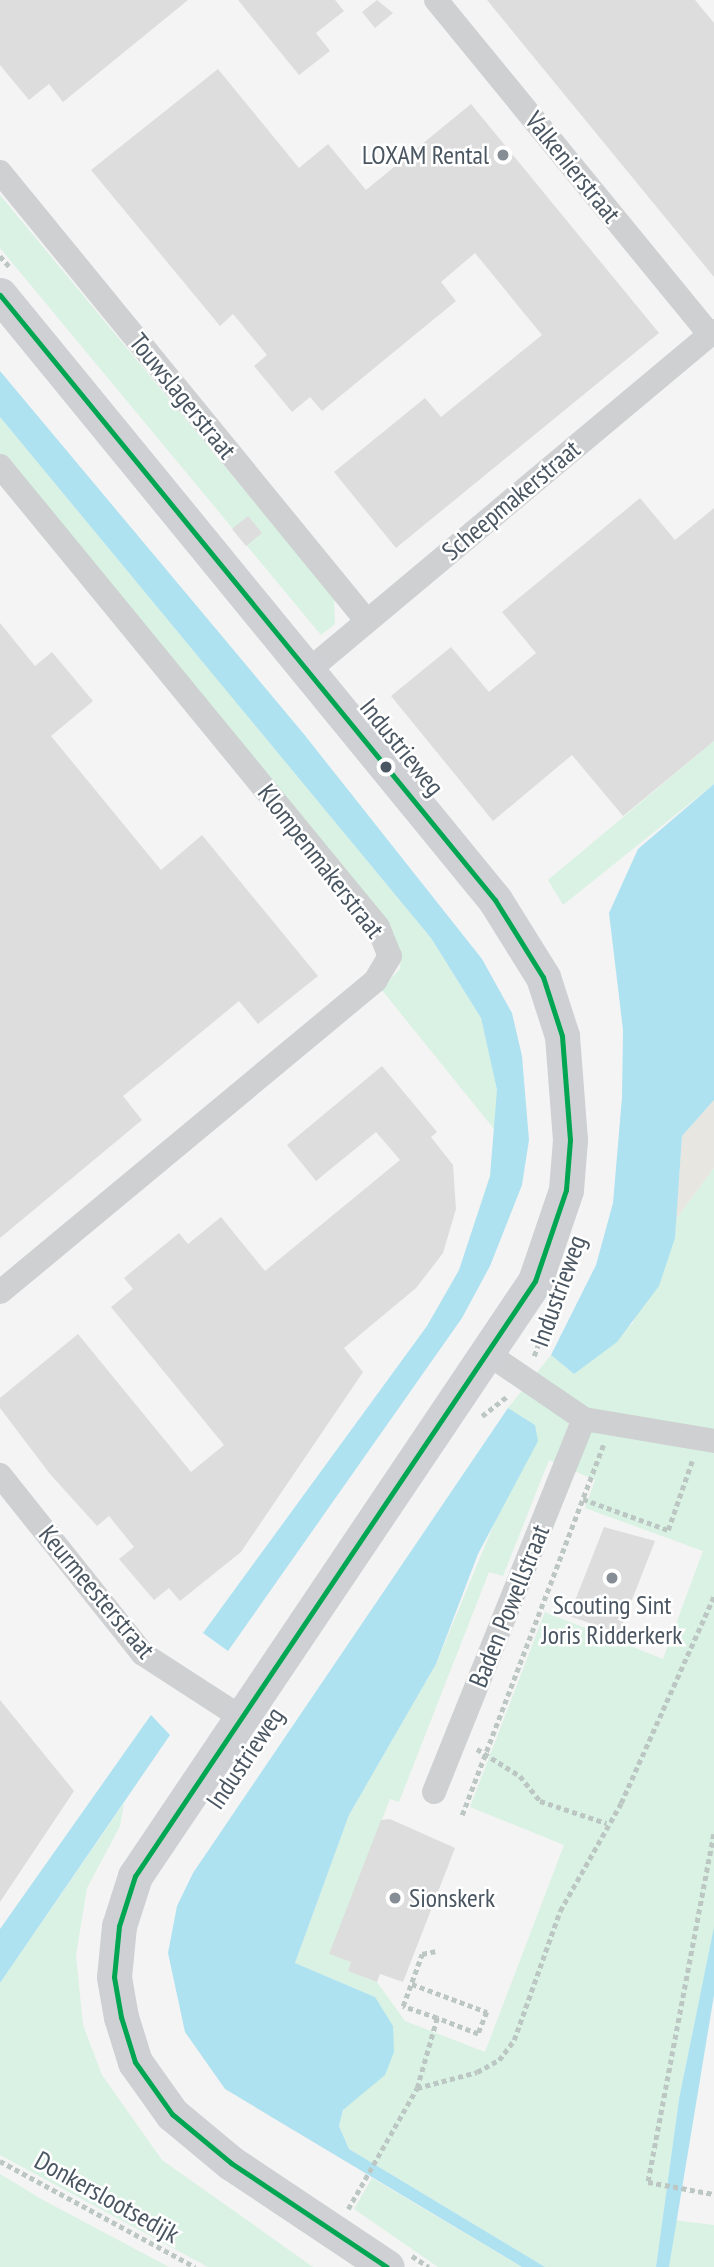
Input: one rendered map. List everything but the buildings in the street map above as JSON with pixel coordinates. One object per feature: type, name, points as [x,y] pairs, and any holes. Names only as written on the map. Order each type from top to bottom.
[{"type":"street","name":"Valkenierstraat","points":[[436,0],[712,333]]},
{"type":"street","name":"Touwslagerstraat","points":[[0,172],[366,620]]},
{"type":"street","name":"Industrieweg","points":[[9,286],[309,670],[503,911],[543,977],[562,1036],[570,1140],[566,1190],[534,1281],[489,1355],[135,1876],[119,1926],[114,1977],[121,2017],[135,2062],[172,2114],[231,2163],[398,2260]]},
{"type":"street","name":"Scheepmakerstraat","points":[[309,670],[712,333]]},
{"type":"street","name":"Klompenmakerstraat","points":[[0,466],[378,927],[390,956],[375,981],[0,1292]]},
{"type":"street","points":[[489,1355],[584,1419],[707,1440]]},
{"type":"street","name":"Baden Powellstraat","points":[[434,1792],[584,1419]]},
{"type":"street","name":"Keurmeesterstraat","points":[[0,1475],[143,1654],[242,1718]]},
{"type":"path","points":[[0,256],[9,286]]},
{"type":"path","name":"Industrieweg","points":[[476,1420],[524,1377],[555,1299]]},
{"type":"path","points":[[462,1815],[612,1423]]},
{"type":"path","points":[[583,1499],[668,1530],[707,1440]]},
{"type":"path","points":[[417,2088],[477,2072],[499,2060],[514,2040],[560,1911],[606,1823],[714,1596]]},
{"type":"path","points":[[455,1741],[486,1752],[540,1801],[606,1823]]},
{"type":"path","points":[[714,1834],[648,2182],[664,2188],[714,2194]]},
{"type":"path","points":[[412,1984],[486,2012],[478,2034],[404,2006],[422,1954],[436,1951]]},
{"type":"path","points":[[347,2211],[417,2088],[437,2018]]},
{"type":"path","name":"Donkerslootsedijk","points":[[0,2161],[195,2267]]},
{"type":"path","points":[[336,2203],[357,2218]]},
{"type":"path","points":[[398,2260],[429,2267]]},
{"type":"green space","points":[[0,195],[334,598],[335,624],[321,635],[0,248]]},
{"type":"green space","points":[[0,417],[431,938],[481,1018],[497,1090],[498,1134],[381,989],[400,969],[401,954],[0,454]]},
{"type":"green space","points":[[714,741],[714,784],[563,905],[548,880]]},
{"type":"green space","points":[[714,1168],[714,1928],[679,2099],[656,2267],[545,2267],[349,2149],[339,2126],[375,1997],[295,1963],[349,1815],[436,1664],[535,1425],[508,1408],[551,1355],[574,1374],[632,1324],[675,1238],[676,1219]],"holes":[[[549,1460],[595,1480],[585,1508],[703,1551],[663,1659],[545,1612],[470,1807],[564,1845],[485,2052],[405,2021],[377,1982],[348,1971],[351,1962],[330,1954],[390,1799],[399,1802],[489,1572],[503,1576]]]},
{"type":"green space","points":[[124,1803],[120,1826],[87,1888],[76,1955],[83,2025],[102,2075],[162,2160],[313,2267],[208,2267],[0,2155],[0,1983]]},
{"type":"green space","points":[[0,2174],[43,2200],[169,2267],[0,2267]]},
{"type":"green space","points":[[372,2178],[522,2267],[438,2267],[354,2209]]},
{"type":"green space","points":[[673,2220],[714,2225],[714,2267],[669,2267]]},
{"type":"sand","points":[[714,1100],[714,1168],[676,1219],[682,1136]]},
{"type":"water","points":[[0,371],[303,733],[482,959],[512,1013],[522,1056],[529,1140],[522,1185],[490,1266],[462,1318],[228,1651],[203,1633],[427,1326],[459,1270],[490,1176],[497,1090],[481,1018],[431,938],[0,417]]},
{"type":"water","points":[[714,784],[714,1100],[682,1136],[675,1238],[659,1286],[617,1342],[574,1374],[551,1355],[596,1265],[613,1203],[622,1097],[623,1030],[609,913],[638,849]]},
{"type":"water","points":[[508,1408],[535,1425],[538,1441],[478,1554],[436,1664],[349,1815],[295,1963],[375,1997],[393,2026],[394,2052],[385,2075],[343,2110],[339,2126],[349,2149],[545,2267],[522,2267],[225,2089],[185,2032],[168,1953],[177,1906],[193,1873]]},
{"type":"water","points":[[151,1715],[170,1735],[0,1983],[0,1929]]},
{"type":"water","points":[[714,1927],[714,1995],[669,2267],[656,2267],[679,2099]]},
{"type":"transit line","points":[[0,295],[495,900],[543,977],[562,1036],[570,1140],[566,1190],[535,1281],[135,1876],[119,1926],[114,1977],[121,2017],[135,2062],[172,2114],[231,2163],[387,2267]]},
{"type":"place","name":"LOXAM Rental","points":[[503,155]]},
{"type":"place","name":"Scouting Sint Joris Ridderkerk","points":[[612,1578]]},
{"type":"place","name":"Sionskerk","points":[[395,1898]]}]
